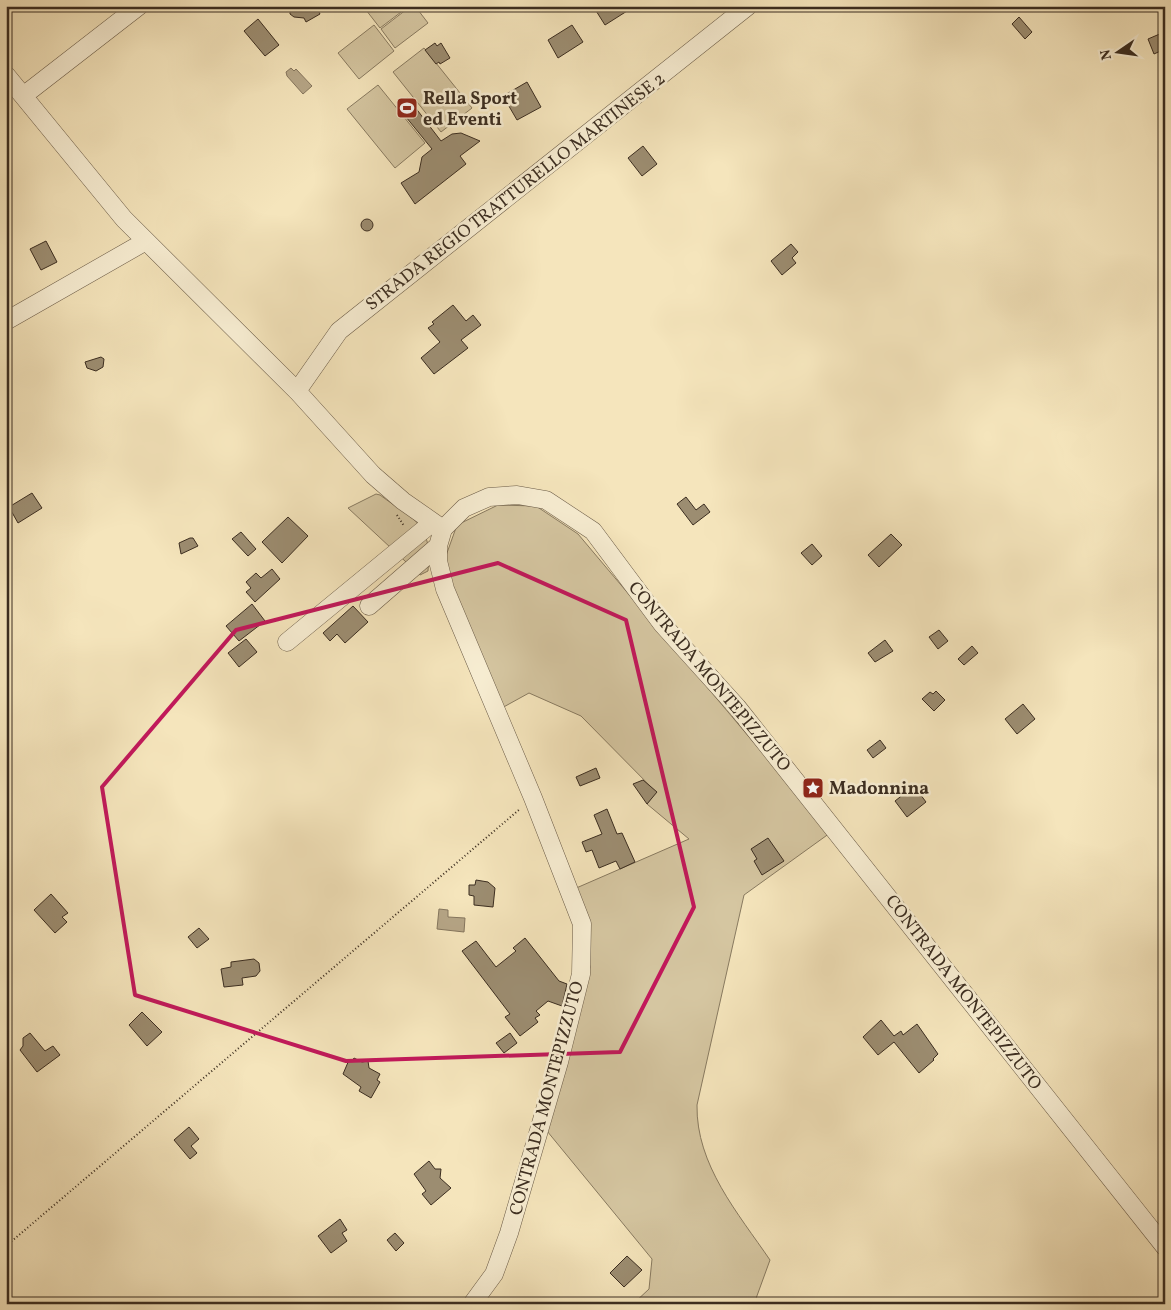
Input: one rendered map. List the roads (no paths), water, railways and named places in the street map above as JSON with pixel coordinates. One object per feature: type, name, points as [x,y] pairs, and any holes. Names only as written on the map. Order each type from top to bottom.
[{"type":"street","points":[[23,96],[139,6]]},
{"type":"street","name":"STRADA REGIO TRATTURELLO MARTINESE 2","points":[[297,391],[339,331],[748,6]]},
{"type":"street","points":[[6,75],[124,219],[297,391],[373,474],[403,501],[438,526],[287,642]]},
{"type":"street","points":[[6,321],[146,241]]},
{"type":"street","name":"CONTRADA MONTEPIZZUTO","points":[[472,1304],[494,1274],[509,1233],[559,1062],[581,974],[582,924],[533,798],[445,589],[438,561],[438,526],[464,508],[489,497],[518,495],[546,500],[593,531],[664,626],[737,707],[1165,1247]]},
{"type":"street","points":[[369,606],[438,546]]},
{"type":"place","name":"Rella Sport ed Eventi","points":[[407,108]]},
{"type":"place","name":"Madonnina","points":[[813,788]]}]
